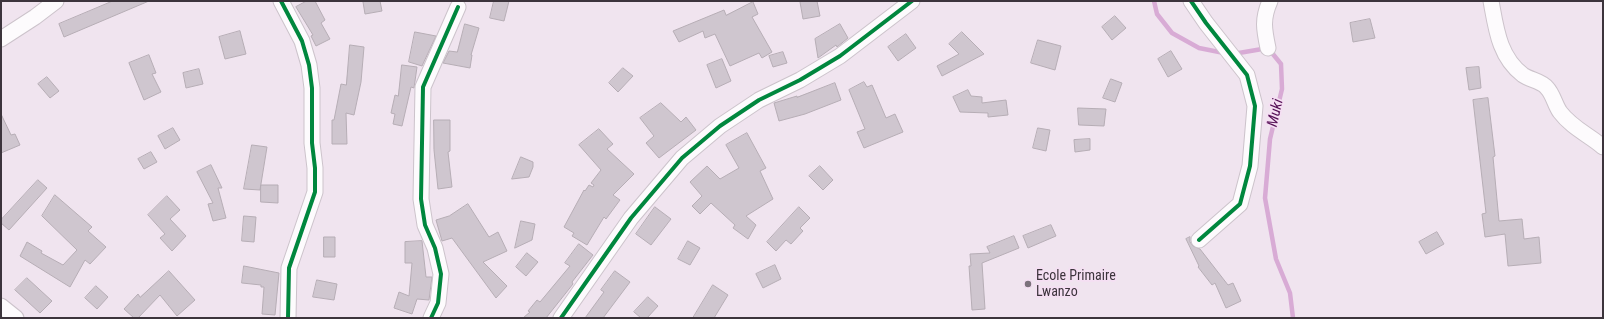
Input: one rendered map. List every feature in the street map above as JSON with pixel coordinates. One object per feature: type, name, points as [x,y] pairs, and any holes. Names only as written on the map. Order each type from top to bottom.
[{"type":"street","points":[[1,39],[35,17],[56,1]]},
{"type":"street","points":[[281,1],[302,41],[309,65],[312,88],[312,143],[315,168],[315,192],[289,268],[288,318]]},
{"type":"street","points":[[560,318],[631,218],[682,158],[720,126],[759,100],[800,80],[840,56],[912,1]]},
{"type":"street","points":[[1191,1],[1247,76],[1255,106],[1250,166],[1240,204],[1199,240]]},
{"type":"street","points":[[1268,48],[1264,29],[1264,16],[1270,1]]},
{"type":"street","points":[[1491,1],[1500,45],[1514,67],[1525,76],[1549,89],[1561,113],[1579,131],[1603,147]]},
{"type":"street","points":[[431,318],[438,303],[441,274],[435,248],[425,225],[421,200],[423,87],[458,7]]},
{"type":"street","points":[[1,306],[16,318]]},
{"type":"building","points":[[113,1],[149,1],[64,37],[59,24]]},
{"type":"building","points":[[307,1],[315,1],[325,20],[321,23],[330,39],[316,46],[311,36],[313,35],[296,7]]},
{"type":"building","points":[[380,1],[382,11],[365,14],[363,2]]},
{"type":"building","points":[[494,1],[509,1],[504,21],[490,18]]},
{"type":"building","points":[[817,1],[820,16],[803,19],[800,2]]},
{"type":"building","points":[[753,2],[758,14],[752,17],[772,52],[762,58],[759,53],[730,66],[715,34],[705,38],[703,31],[679,42],[673,31],[724,10],[726,15]]},
{"type":"building","points":[[1115,16],[1126,28],[1112,40],[1102,27]]},
{"type":"building","points":[[1370,19],[1375,38],[1353,42],[1350,23]]},
{"type":"building","points":[[465,24],[479,28],[471,55],[470,68],[443,63],[449,51],[457,52]]},
{"type":"building","points":[[840,24],[848,38],[837,47],[836,45],[818,58],[815,39]]},
{"type":"building","points":[[240,31],[246,54],[225,59],[219,37]]},
{"type":"building","points":[[415,32],[436,36],[422,66],[409,62]]},
{"type":"building","points":[[962,32],[984,54],[942,76],[937,66],[959,54],[949,44]]},
{"type":"building","points":[[906,34],[916,48],[898,61],[888,47]]},
{"type":"building","points":[[1038,40],[1061,46],[1055,70],[1031,63]]},
{"type":"building","points":[[350,45],[364,47],[361,82],[354,115],[346,113],[347,144],[332,144],[332,120],[334,120],[341,84],[346,85]]},
{"type":"building","points":[[1171,51],[1182,69],[1168,77],[1158,59]]},
{"type":"building","points":[[783,52],[787,63],[773,67],[769,56]]},
{"type":"building","points":[[149,55],[156,73],[152,74],[161,92],[144,100],[129,63]]},
{"type":"building","points":[[722,59],[731,81],[716,88],[707,65]]},
{"type":"building","points":[[402,65],[417,67],[414,88],[411,87],[402,126],[393,124],[395,114],[391,113],[395,95],[398,96]]},
{"type":"building","points":[[1479,67],[1481,88],[1469,90],[1466,68]]},
{"type":"building","points":[[623,68],[633,76],[618,92],[609,83]]},
{"type":"building","points":[[199,69],[203,84],[186,88],[183,73]]},
{"type":"building","points":[[47,77],[59,91],[50,98],[38,84]]},
{"type":"building","points":[[1111,79],[1122,83],[1115,102],[1103,98]]},
{"type":"building","points":[[864,82],[867,87],[872,85],[886,118],[895,114],[903,132],[864,148],[857,132],[865,129],[849,90]]},
{"type":"building","points":[[835,83],[841,100],[805,114],[779,121],[774,103],[797,97]]},
{"type":"building","points":[[968,90],[971,96],[982,97],[982,103],[1006,100],[1008,115],[988,117],[988,113],[960,112],[953,97]]},
{"type":"building","points":[[1488,98],[1495,156],[1493,157],[1499,221],[1522,219],[1524,239],[1539,237],[1541,263],[1508,266],[1505,234],[1485,237],[1482,214],[1486,213],[1473,100]]},
{"type":"building","points":[[661,103],[681,122],[686,117],[696,130],[659,158],[646,143],[654,136],[640,118]]},
{"type":"building","points":[[1078,108],[1106,109],[1104,126],[1079,125]]},
{"type":"building","points":[[1,114],[11,135],[15,134],[20,145],[1,153]]},
{"type":"building","points":[[434,120],[450,120],[450,151],[448,152],[452,187],[438,189],[434,150]]},
{"type":"building","points":[[173,128],[180,140],[165,149],[158,136]]},
{"type":"building","points":[[1038,128],[1050,130],[1046,151],[1033,148]]},
{"type":"building","points":[[599,129],[613,144],[607,149],[634,174],[613,195],[620,200],[606,219],[604,217],[587,245],[572,236],[574,233],[564,227],[584,190],[585,191],[589,185],[593,187],[594,185],[591,183],[601,170],[579,145]]},
{"type":"building","points":[[747,133],[766,168],[760,171],[773,199],[746,216],[756,225],[748,239],[733,228],[735,225],[711,203],[700,214],[692,206],[702,196],[690,182],[707,166],[720,179],[739,168],[726,145]]},
{"type":"building","points":[[1090,139],[1090,150],[1075,152],[1074,140]]},
{"type":"building","points":[[252,145],[267,147],[260,190],[244,189]]},
{"type":"building","points":[[151,152],[157,162],[144,169],[138,159]]},
{"type":"building","points":[[521,157],[533,162],[533,167],[529,177],[512,179]]},
{"type":"building","points":[[211,165],[222,188],[218,188],[226,218],[213,221],[208,204],[213,203],[197,172]]},
{"type":"building","points":[[820,166],[833,180],[823,190],[809,176]]},
{"type":"building","points":[[38,180],[47,188],[9,230],[1,223],[1,220]]},
{"type":"building","points":[[261,185],[278,185],[278,203],[261,202]]},
{"type":"building","points":[[55,195],[92,227],[88,231],[106,247],[90,264],[85,260],[70,287],[20,256],[27,242],[42,251],[41,253],[63,265],[77,250],[42,216]]},
{"type":"building","points":[[167,196],[180,210],[170,219],[186,236],[172,251],[160,238],[165,234],[148,215]]},
{"type":"building","points":[[468,204],[489,237],[498,232],[507,251],[483,262],[507,286],[496,298],[452,238],[442,241],[436,220],[449,216]]},
{"type":"building","points":[[655,207],[671,219],[651,245],[636,234]]},
{"type":"building","points":[[799,207],[810,218],[800,228],[803,231],[791,244],[786,240],[776,251],[767,242]]},
{"type":"building","points":[[244,216],[256,217],[254,242],[242,241]]},
{"type":"building","points":[[521,221],[535,224],[532,240],[515,248]]},
{"type":"building","points":[[1051,225],[1056,236],[1028,248],[1023,236]]},
{"type":"building","points":[[1437,232],[1444,244],[1426,254],[1419,242]]},
{"type":"building","points":[[1014,236],[1019,248],[982,263],[985,309],[972,310],[969,266],[971,266],[970,254],[990,253],[987,247]]},
{"type":"building","points":[[324,237],[335,237],[335,257],[324,257]]},
{"type":"building","points":[[1190,237],[1190,242],[1193,246],[1200,249],[1228,285],[1233,283],[1241,301],[1226,308],[1215,283],[1212,285],[1198,267],[1199,266],[1186,239]]},
{"type":"building","points":[[422,241],[426,277],[432,277],[429,300],[417,299],[412,314],[394,308],[399,292],[409,296],[412,263],[405,263],[405,242]]},
{"type":"building","points":[[688,241],[700,248],[690,265],[678,259]]},
{"type":"building","points":[[579,244],[593,255],[572,282],[573,284],[546,318],[523,318],[530,312],[528,311],[537,300],[540,302],[570,266],[565,263]]},
{"type":"building","points":[[527,253],[538,262],[526,276],[516,267]]},
{"type":"building","points":[[775,265],[781,279],[763,288],[756,274]]},
{"type":"building","points":[[244,266],[279,273],[275,315],[262,314],[264,287],[261,287],[261,285],[242,283]]},
{"type":"building","points":[[169,271],[195,300],[177,316],[160,295],[138,318],[134,318],[124,309],[138,294],[140,297]]},
{"type":"building","points":[[615,271],[630,282],[603,318],[585,318],[604,292],[601,290]]},
{"type":"building","points":[[27,278],[52,301],[40,313],[15,290]]},
{"type":"building","points":[[317,280],[337,284],[334,300],[313,297]]},
{"type":"building","points":[[713,285],[728,295],[714,318],[693,318]]},
{"type":"building","points":[[96,286],[108,297],[97,309],[85,298]]},
{"type":"building","points":[[648,297],[658,306],[647,318],[641,318],[634,312]]},
{"type":"waterway","name":"Muki","points":[[1154,1],[1157,14],[1172,33],[1199,48],[1224,53]]},
{"type":"waterway","name":"Muki","points":[[1233,54],[1268,48],[1281,64],[1282,89],[1270,139],[1265,198],[1276,259],[1290,293],[1293,318]]},
{"type":"cycle path","points":[[281,1],[302,41],[309,65],[312,88],[312,143],[315,168],[315,192],[289,268],[288,318]]},
{"type":"cycle path","points":[[561,318],[631,218],[682,158],[720,126],[759,100],[800,80],[840,56],[912,1]]},
{"type":"cycle path","points":[[1191,1],[1206,23],[1247,75],[1255,106],[1250,166],[1240,204],[1199,240]]},
{"type":"cycle path","points":[[431,318],[438,303],[441,274],[435,248],[425,225],[421,199],[423,87],[458,7]]},
{"type":"place","name":"Ecole Primaire Lwanzo","points":[[1028,284]]}]
